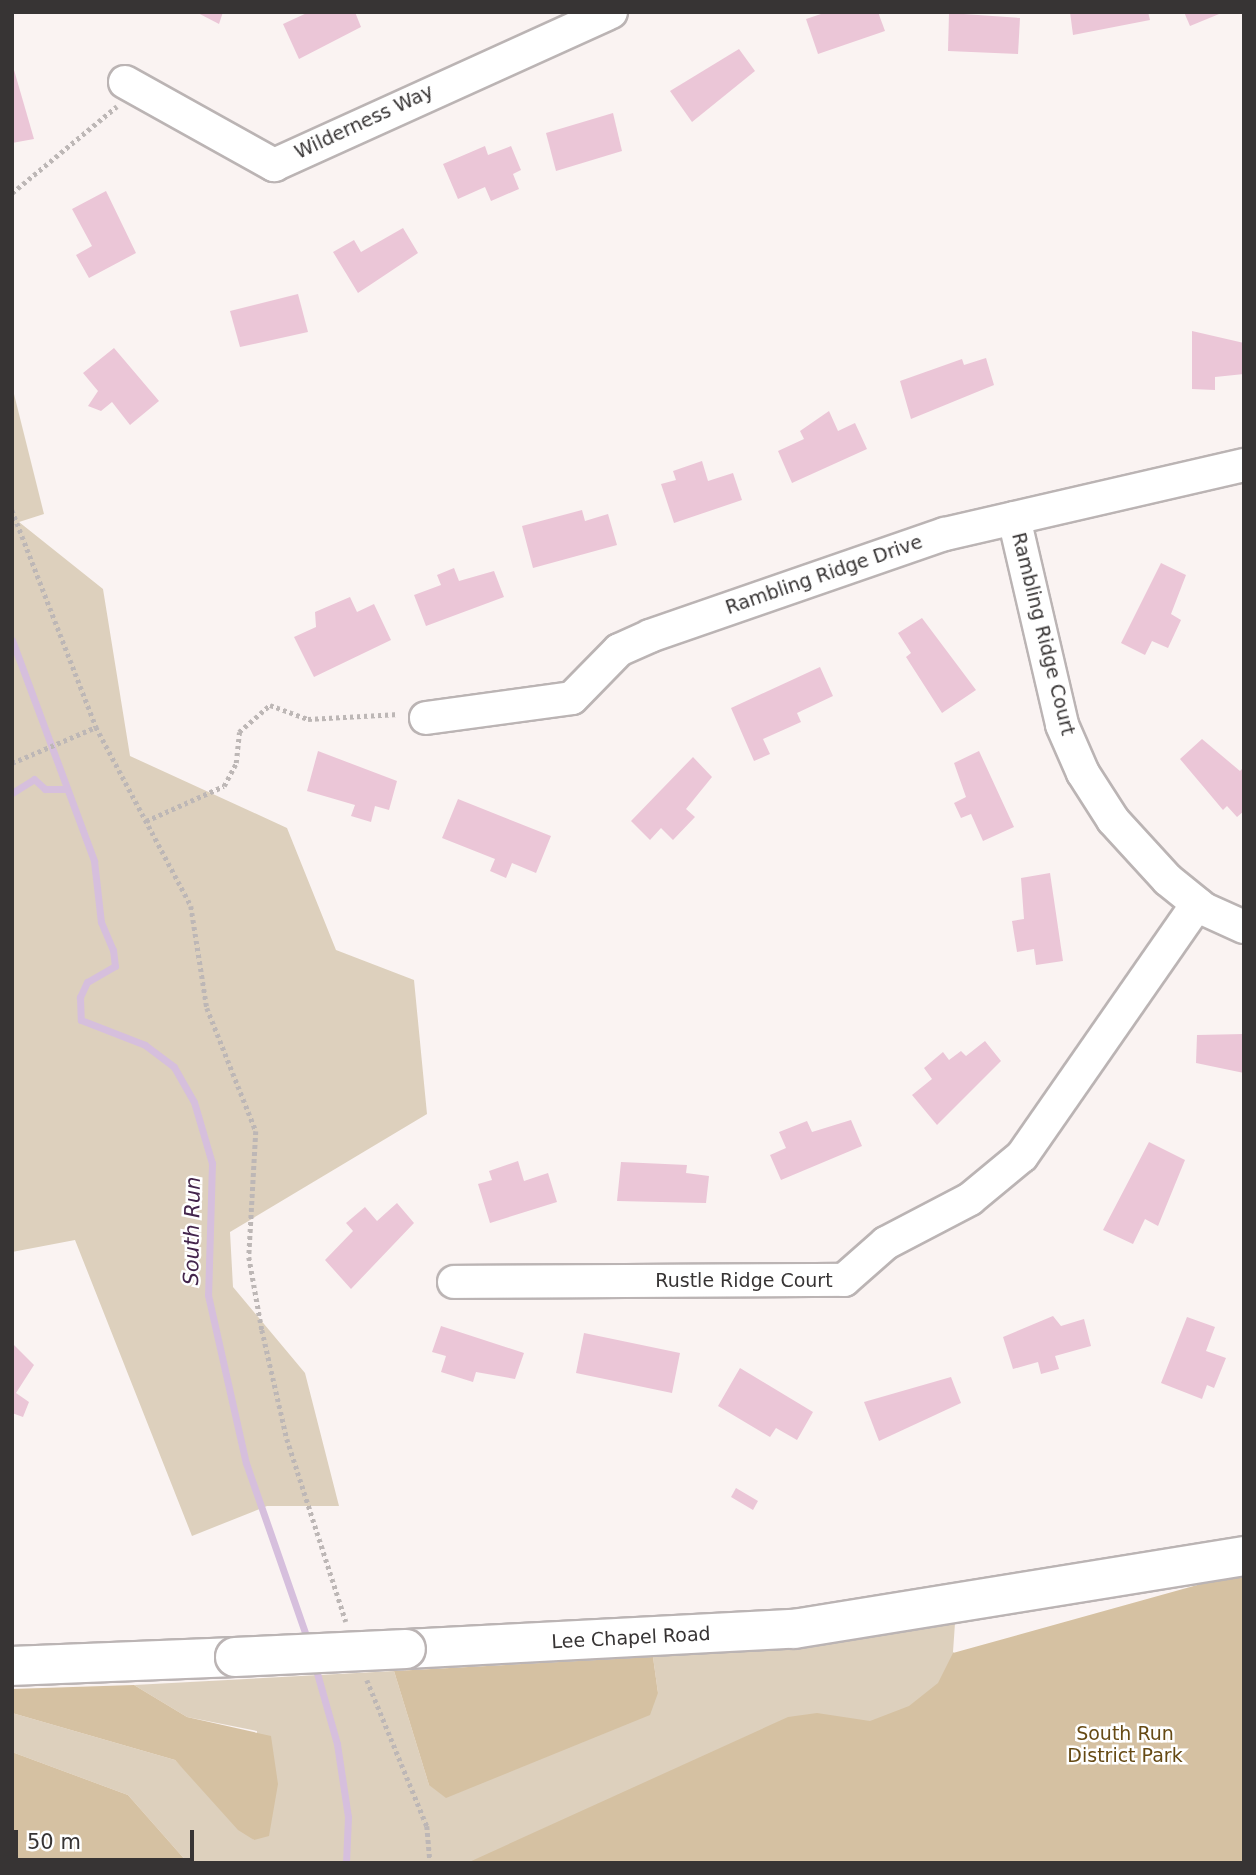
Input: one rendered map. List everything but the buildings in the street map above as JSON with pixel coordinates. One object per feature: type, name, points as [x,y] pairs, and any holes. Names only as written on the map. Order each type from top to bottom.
[{"type":"main road","name":"Lee Chapel Road","points":[[12,1666],[794,1629],[1244,1556]]},
{"type":"street","name":"Wilderness Way","points":[[132,86],[274,164],[611,12]]},
{"type":"street","name":"Rambling Ridge Drive","points":[[426,718],[518,701],[572,698],[633,642],[945,534],[1244,465]]},
{"type":"street","name":"Rambling Ridge Court","points":[[1014,517],[1062,725],[1083,773],[1131,844],[1197,904],[1244,927]]},
{"type":"street","name":"Rustle Ridge Court","points":[[454,1282],[845,1280],[886,1243],[970,1199],[1023,1156],[1197,904]]},
{"type":"path","points":[[12,192],[132,86]]},
{"type":"path","points":[[12,510],[96,727],[146,821],[182,879],[207,1008],[257,1131],[248,1213],[256,1294],[287,1439],[351,1636]]},
{"type":"path","points":[[146,821],[224,786],[236,763],[239,732],[270,705],[308,719],[392,713],[426,718]]},
{"type":"path","points":[[12,763],[96,727]]},
{"type":"path","points":[[365,1674],[427,1826],[430,1863]]},
{"type":"shaded area","points":[[12,386],[44,514],[19,522],[103,589],[130,756],[287,828],[336,950],[414,980],[427,1114],[230,1232],[233,1287],[305,1373],[339,1506],[267,1506],[192,1536],[75,1240],[12,1252]]},
{"type":"shaded area","name":"South Run District Park","points":[[955,1623],[953,1652],[1244,1863],[188,1863],[128,1795],[12,1752],[12,1713],[175,1760],[254,1840],[257,1731],[187,1717],[134,1685],[394,1671],[429,1785],[658,1693],[653,1657]]},
{"type":"green space","name":"South Run District Park","points":[[1244,1572],[1244,1863],[467,1863],[788,1717],[817,1713],[870,1721],[909,1706],[938,1683],[953,1653]]},
{"type":"green space","points":[[653,1657],[658,1693],[650,1715],[446,1798],[429,1785],[394,1671]]},
{"type":"green space","points":[[134,1685],[187,1717],[271,1736],[278,1784],[269,1836],[254,1840],[238,1830],[175,1760],[12,1713],[12,1689]]},
{"type":"green space","points":[[12,1752],[128,1795],[188,1863],[12,1863]]},
{"type":"waterway","name":"South Run","points":[[12,640],[94,861],[101,922],[113,950],[115,966],[87,982],[80,997],[81,1020],[145,1045],[174,1067],[194,1102],[212,1163],[208,1295],[246,1463],[308,1641]]},
{"type":"waterway","points":[[12,793],[34,779],[45,789],[67,789]]},
{"type":"waterway","name":"South Run","points":[[315,1666],[337,1744],[348,1817],[346,1863]]}]
